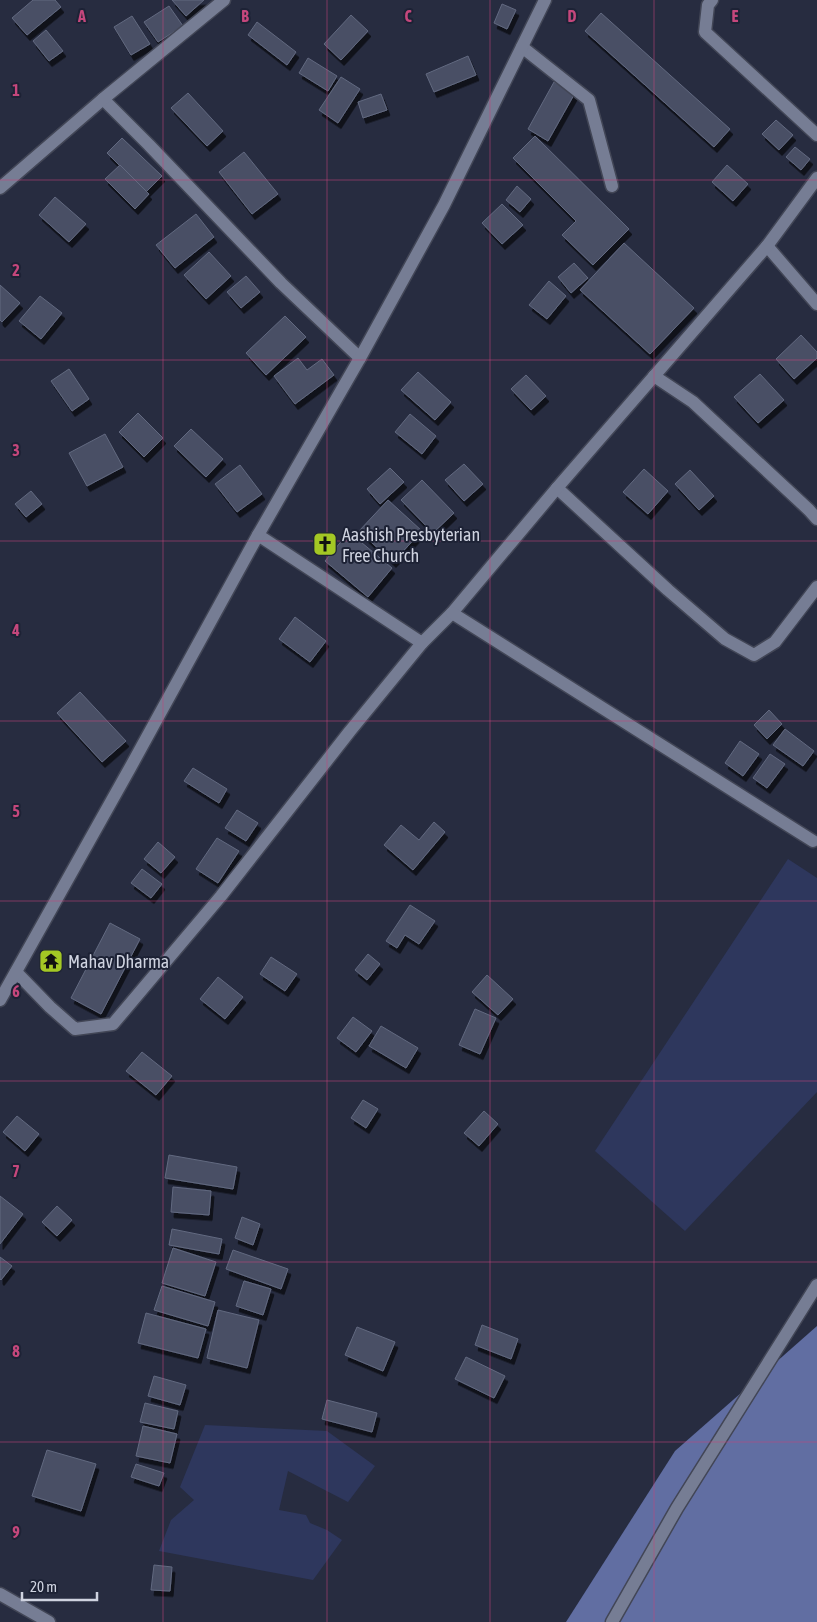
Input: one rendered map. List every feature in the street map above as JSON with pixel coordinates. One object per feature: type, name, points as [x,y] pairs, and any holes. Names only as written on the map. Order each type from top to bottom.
[{"type":"street","points":[[0,188],[103,99],[224,0]]},
{"type":"street","points":[[0,1000],[444,205],[545,0]]},
{"type":"street","points":[[712,0],[708,5],[705,32],[816,129]]},
{"type":"street","points":[[522,46],[590,100],[612,186]]},
{"type":"street","points":[[103,99],[281,283],[360,358]]},
{"type":"street","points":[[16,972],[75,1029],[113,1024],[221,896],[350,731],[422,643],[452,613],[557,488],[767,246],[817,178]]},
{"type":"street","points":[[767,246],[817,304]]},
{"type":"street","points":[[654,376],[693,402],[810,510],[817,519]]},
{"type":"street","points":[[557,488],[668,590],[725,639],[754,655],[775,642],[817,587]]},
{"type":"street","points":[[258,535],[422,643]]},
{"type":"street","points":[[452,613],[813,841]]},
{"type":"street","points":[[612,1622],[677,1508],[817,1285]]},
{"type":"street","points":[[0,1594],[49,1622]]},
{"type":"shaded area","points":[[788,859],[817,878],[817,1092],[685,1231],[595,1151]]},
{"type":"shaded area","points":[[817,1326],[817,1622],[566,1622],[675,1451]]},
{"type":"shaded area","points":[[205,1425],[327,1431],[375,1466],[348,1502],[288,1471],[279,1510],[306,1515],[310,1523],[327,1530],[342,1540],[313,1580],[159,1551],[171,1520],[194,1500],[180,1487]]},
{"type":"building","points":[[33,0],[55,0],[61,7],[27,35],[12,18]]},
{"type":"building","points":[[172,0],[204,0],[186,16]]},
{"type":"building","points":[[502,4],[516,10],[507,29],[494,23]]},
{"type":"building","points":[[169,6],[183,26],[158,42],[144,22]]},
{"type":"building","points":[[601,13],[730,129],[714,147],[585,31]]},
{"type":"building","points":[[351,15],[368,31],[341,60],[324,44]]},
{"type":"building","points":[[132,16],[150,44],[131,55],[114,27]]},
{"type":"building","points":[[257,22],[296,52],[287,65],[248,35]]},
{"type":"building","points":[[46,30],[63,51],[49,61],[33,41]]},
{"type":"building","points":[[468,56],[476,75],[434,92],[426,74]]},
{"type":"building","points":[[308,58],[337,76],[328,91],[299,73]]},
{"type":"building","points":[[341,77],[360,89],[338,123],[319,110]]},
{"type":"building","points":[[554,82],[575,93],[548,141],[528,129]]},
{"type":"building","points":[[188,93],[223,131],[207,146],[171,108]]},
{"type":"building","points":[[381,94],[387,110],[363,118],[358,102]]},
{"type":"building","points":[[776,120],[793,135],[779,150],[762,134]]},
{"type":"building","points":[[535,136],[629,229],[593,265],[562,235],[576,221],[513,158]]},
{"type":"building","points":[[122,138],[162,176],[146,192],[107,153]]},
{"type":"building","points":[[795,147],[810,159],[801,170],[786,157]]},
{"type":"building","points":[[244,152],[278,194],[252,214],[219,172]]},
{"type":"building","points":[[120,165],[149,194],[135,209],[105,179]]},
{"type":"building","points":[[727,165],[748,184],[733,201],[712,182]]},
{"type":"building","points":[[517,186],[531,199],[520,212],[506,200]]},
{"type":"building","points":[[55,197],[86,224],[69,242],[39,215]]},
{"type":"building","points":[[502,204],[523,225],[502,244],[482,223]]},
{"type":"building","points":[[196,214],[214,237],[175,268],[156,245]]},
{"type":"building","points":[[624,243],[694,308],[650,354],[580,290]]},
{"type":"building","points":[[209,252],[231,276],[206,299],[184,275]]},
{"type":"building","points":[[574,263],[588,278],[571,293],[558,277]]},
{"type":"building","points":[[246,276],[260,292],[241,308],[227,292]]},
{"type":"building","points":[[549,281],[566,296],[547,319],[529,305]]},
{"type":"building","points":[[0,285],[20,303],[2,322],[0,320]]},
{"type":"building","points":[[40,296],[62,313],[41,339],[19,321]]},
{"type":"building","points":[[285,316],[306,337],[266,375],[246,353]]},
{"type":"building","points":[[801,335],[817,352],[817,358],[794,379],[776,359]]},
{"type":"building","points":[[298,358],[307,370],[322,359],[334,375],[295,404],[274,376]]},
{"type":"building","points":[[69,369],[89,399],[72,411],[51,381]]},
{"type":"building","points":[[418,372],[451,402],[435,420],[401,390]]},
{"type":"building","points":[[760,374],[784,400],[758,423],[734,397]]},
{"type":"building","points":[[526,375],[546,396],[531,410],[511,389]]},
{"type":"building","points":[[138,413],[163,438],[144,457],[119,432]]},
{"type":"building","points":[[410,414],[436,436],[422,454],[395,432]]},
{"type":"building","points":[[191,429],[223,459],[206,477],[174,446]]},
{"type":"building","points":[[105,434],[123,467],[87,486],[69,453]]},
{"type":"building","points":[[464,464],[483,484],[464,501],[445,480]]},
{"type":"building","points":[[240,465],[262,494],[237,512],[215,484]]},
{"type":"building","points":[[390,468],[404,482],[380,504],[367,489]]},
{"type":"building","points":[[644,469],[668,491],[648,514],[623,492]]},
{"type":"building","points":[[690,470],[714,496],[699,510],[675,484]]},
{"type":"building","points":[[422,480],[454,513],[433,533],[401,500]]},
{"type":"building","points":[[31,491],[42,504],[26,517],[15,504]]},
{"type":"building","points":[[388,500],[422,531],[393,562],[359,531]]},
{"type":"building","points":[[349,532],[392,568],[368,597],[325,561]]},
{"type":"building","points":[[295,617],[326,641],[310,662],[279,639]]},
{"type":"building","points":[[80,692],[126,741],[102,762],[57,713]]},
{"type":"building","points":[[769,710],[782,724],[767,739],[754,725]]},
{"type":"building","points":[[785,729],[814,751],[803,766],[773,745]]},
{"type":"building","points":[[740,741],[759,754],[743,776],[725,763]]},
{"type":"building","points":[[770,754],[785,764],[767,788],[753,778]]},
{"type":"building","points":[[193,768],[227,789],[219,803],[184,781]]},
{"type":"building","points":[[237,810],[258,823],[246,841],[225,828]]},
{"type":"building","points":[[434,822],[445,832],[413,870],[384,845],[401,825],[419,840]]},
{"type":"building","points":[[217,838],[239,851],[218,883],[196,869]]},
{"type":"building","points":[[158,842],[175,857],[161,873],[144,859]]},
{"type":"building","points":[[142,869],[162,884],[151,898],[131,883]]},
{"type":"building","points":[[410,905],[435,921],[419,944],[405,935],[397,948],[386,941]]},
{"type":"building","points":[[110,923],[140,939],[101,1014],[71,998]]},
{"type":"building","points":[[368,954],[380,964],[367,980],[355,970]]},
{"type":"building","points":[[271,957],[297,974],[285,991],[260,974]]},
{"type":"building","points":[[487,975],[513,999],[498,1015],[472,992]]},
{"type":"building","points":[[218,977],[243,997],[225,1019],[200,999]]},
{"type":"building","points":[[475,1009],[496,1018],[480,1054],[459,1045]]},
{"type":"building","points":[[353,1017],[372,1031],[356,1052],[337,1038]]},
{"type":"building","points":[[381,1026],[418,1048],[406,1068],[369,1046]]},
{"type":"building","points":[[142,1052],[172,1076],[156,1095],[126,1071]]},
{"type":"building","points":[[363,1100],[378,1109],[366,1128],[351,1118]]},
{"type":"building","points":[[484,1111],[498,1124],[479,1146],[464,1133]]},
{"type":"building","points":[[17,1116],[39,1134],[25,1151],[3,1132]]},
{"type":"building","points":[[169,1155],[237,1167],[233,1189],[165,1178]]},
{"type":"building","points":[[173,1187],[211,1191],[209,1215],[171,1212]]},
{"type":"building","points":[[0,1196],[23,1214],[0,1244]]},
{"type":"building","points":[[57,1206],[72,1220],[57,1236],[42,1222]]},
{"type":"building","points":[[242,1217],[260,1224],[253,1245],[235,1238]]},
{"type":"building","points":[[172,1229],[222,1239],[219,1254],[169,1245]]},
{"type":"building","points":[[173,1248],[216,1262],[205,1296],[162,1283]]},
{"type":"building","points":[[233,1250],[288,1269],[281,1289],[226,1269]]},
{"type":"building","points":[[0,1257],[12,1266],[1,1280],[0,1279]]},
{"type":"building","points":[[244,1281],[271,1289],[263,1315],[236,1306]]},
{"type":"building","points":[[162,1286],[215,1302],[208,1326],[154,1310]]},
{"type":"building","points":[[218,1310],[259,1320],[247,1368],[207,1358]]},
{"type":"building","points":[[146,1313],[206,1329],[198,1358],[138,1343]]},
{"type":"building","points":[[482,1325],[518,1339],[511,1359],[475,1345]]},
{"type":"building","points":[[357,1327],[395,1342],[383,1371],[345,1355]]},
{"type":"building","points":[[466,1357],[505,1376],[494,1398],[455,1379]]},
{"type":"building","points":[[154,1376],[186,1385],[180,1405],[148,1396]]},
{"type":"building","points":[[327,1400],[377,1413],[372,1432],[322,1419]]},
{"type":"building","points":[[145,1403],[178,1411],[174,1429],[140,1422]]},
{"type":"building","points":[[143,1426],[177,1434],[170,1463],[136,1456]]},
{"type":"building","points":[[47,1450],[96,1464],[81,1511],[32,1496]]},
{"type":"building","points":[[136,1464],[164,1473],[159,1486],[131,1477]]},
{"type":"building","points":[[154,1565],[172,1567],[170,1591],[151,1590]]},
{"type":"place","name":"Aashish Presbyterian Free Church","points":[[325,544]]},
{"type":"place","name":"Mahav Dharma","points":[[51,961]]}]
